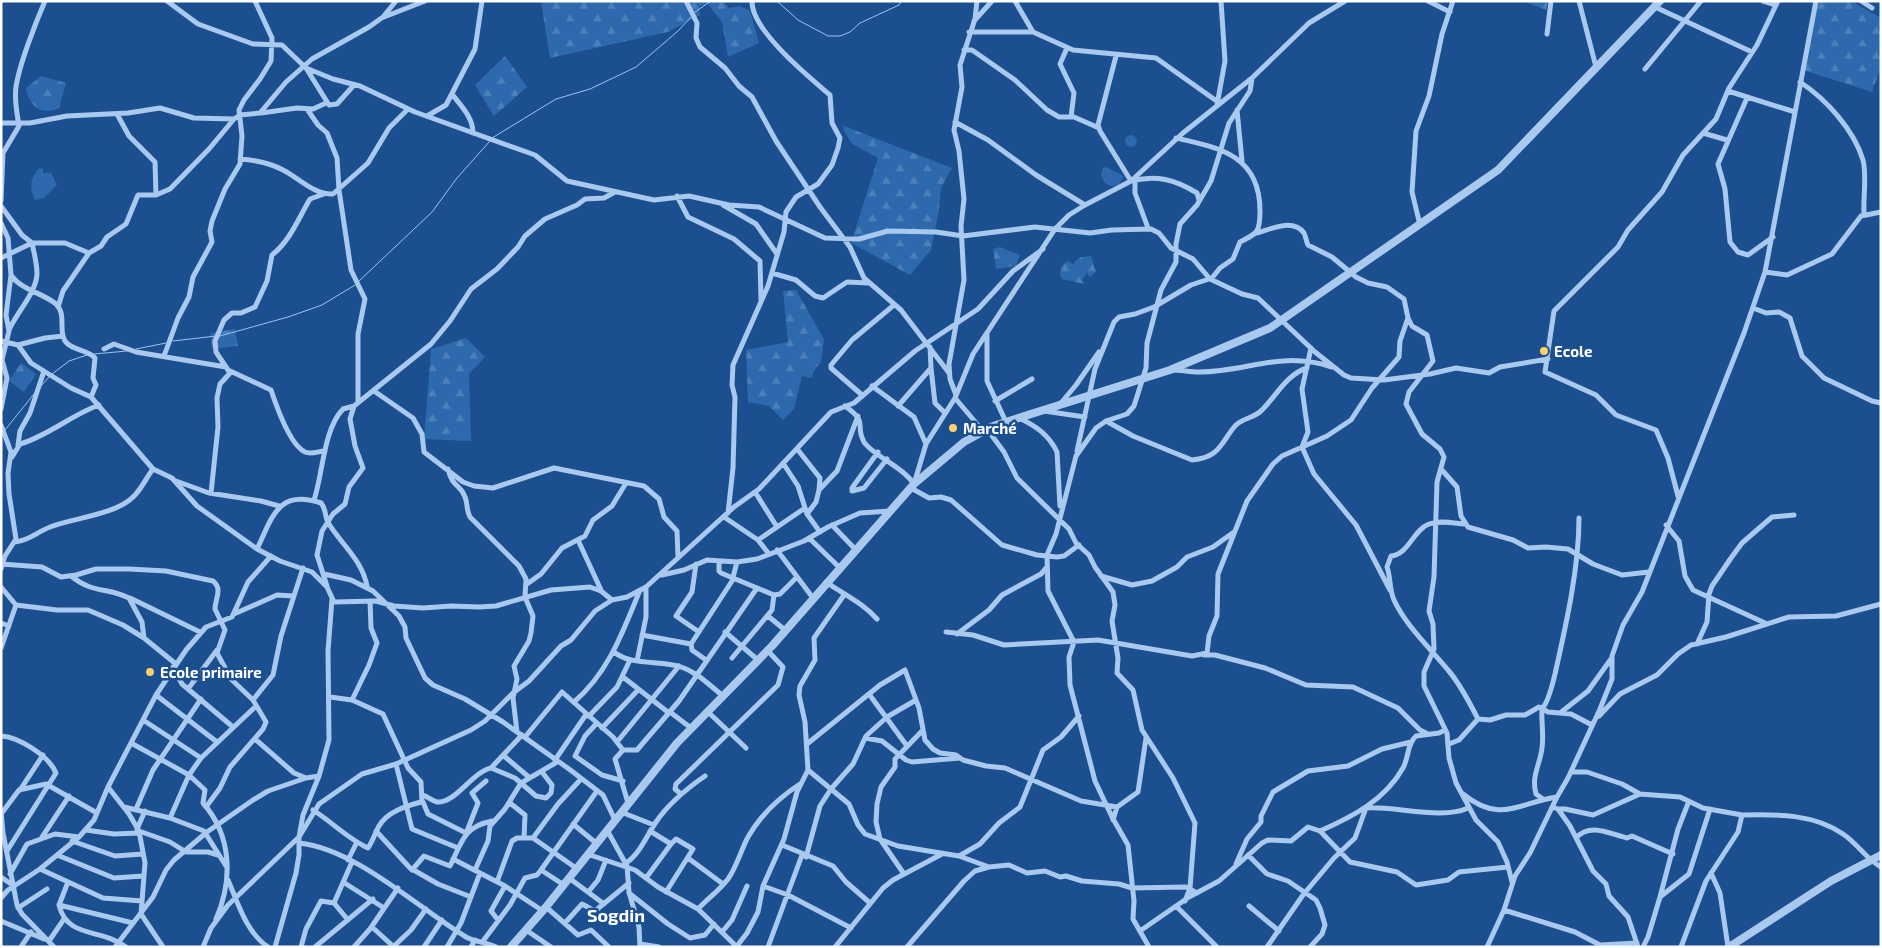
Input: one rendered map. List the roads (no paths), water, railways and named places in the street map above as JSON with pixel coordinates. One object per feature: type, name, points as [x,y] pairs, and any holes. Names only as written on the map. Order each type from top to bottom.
[{"type":"street","points":[[1,202],[3,153],[7,143],[18,130],[16,114],[17,83],[45,1]]},
{"type":"street","points":[[167,1],[192,22],[253,44],[278,44],[288,48],[305,67],[326,103],[332,106],[337,104],[354,85]]},
{"type":"street","points":[[164,356],[178,318],[189,297],[192,277],[212,242],[210,231],[212,222],[240,159],[242,136],[240,115],[244,100],[270,63],[272,45],[270,31],[255,1]]},
{"type":"street","points":[[383,17],[396,1]]},
{"type":"street","points":[[260,113],[275,93],[305,67],[383,17],[425,1]]},
{"type":"street","points":[[427,116],[444,108],[475,49],[482,1]]},
{"type":"street","points":[[686,1],[697,23],[696,38],[700,47],[725,68],[739,86],[752,97],[776,141],[845,240],[868,283],[894,305],[929,345],[949,373]]},
{"type":"street","points":[[726,515],[733,468],[735,397],[732,384],[733,365],[756,319],[772,273],[782,239],[786,212],[796,197],[818,184],[832,164],[840,143],[838,133],[832,123],[831,98],[783,55],[755,16],[752,1]]},
{"type":"street","points":[[977,1],[973,22],[960,65],[961,97],[955,122],[964,199],[961,226],[964,280],[954,326],[949,373],[955,396],[1004,452],[1017,478],[1069,530],[1078,545],[1089,555],[1115,595],[1112,621],[1116,642],[1117,673],[1133,690],[1139,719],[1146,737],[1173,778],[1195,823],[1190,888],[1185,901]]},
{"type":"street","points":[[973,22],[992,1]]},
{"type":"street","points":[[1015,1],[1033,32]]},
{"type":"street","points":[[1217,104],[1225,61],[1221,1]]},
{"type":"street","points":[[1133,180],[1176,138],[1252,78],[1309,23],[1345,1]]},
{"type":"street","points":[[1428,1],[1450,12]]},
{"type":"street","points":[[1420,224],[1412,192],[1415,137],[1428,96],[1441,38],[1454,1]]},
{"type":"street","points":[[1547,34],[1551,1]]},
{"type":"street","points":[[1580,1],[1596,67]]},
{"type":"street","points":[[1645,69],[1702,1]]},
{"type":"street","points":[[1678,497],[1668,458],[1656,430],[1616,415],[1602,399],[1589,391],[1581,390],[1547,373],[1554,311],[1618,247],[1627,232],[1662,192],[1682,156],[1716,119],[1728,91],[1752,52],[1777,3],[1763,1]]},
{"type":"street","points":[[1560,713],[1588,691],[1612,656],[1623,625],[1642,592],[1666,525],[1753,308],[1765,272],[1773,237],[1816,1]]},
{"type":"street","points":[[1861,1],[1872,8]]},
{"type":"street","points":[[511,947],[545,909],[628,803],[707,711],[758,660],[913,486],[964,442],[985,430],[1006,422],[1170,370],[1266,330],[1498,170],[1657,4],[1685,22],[1752,52]]},
{"type":"street","points":[[969,32],[1033,32],[1067,48],[1116,56],[1136,55],[1156,58],[1217,104]]},
{"type":"street","points":[[1067,48],[1060,64],[1074,93],[1071,117]]},
{"type":"street","points":[[964,50],[972,50],[1015,80],[1047,110],[1060,117],[1071,117],[1099,128],[1133,180],[1135,193],[1148,228]]},
{"type":"street","points":[[1099,128],[1116,56]]},
{"type":"street","points":[[305,67],[333,79],[354,85],[407,110],[535,155],[567,181],[654,200],[689,196],[721,204],[759,207],[818,236],[845,240],[871,237],[888,231],[936,232],[963,236],[1029,227],[1098,233],[1112,230],[1148,228],[1159,233],[1176,251],[1191,258],[1210,279],[1238,293],[1258,298],[1334,368],[1351,378],[1379,380],[1424,375],[1456,368],[1488,373],[1500,367],[1548,359]]},
{"type":"street","points":[[1076,456],[1086,439],[1106,420],[1130,411],[1147,364],[1147,343],[1167,276],[1176,264],[1180,224],[1199,201],[1213,177],[1229,123],[1251,88],[1252,78]]},
{"type":"street","points":[[1800,82],[1840,119],[1860,152],[1863,165],[1864,214]]},
{"type":"street","points":[[1728,91],[1795,112]]},
{"type":"street","points":[[452,94],[465,110],[473,126],[473,133]]},
{"type":"street","points":[[1747,98],[1718,164],[1725,189],[1726,218],[1731,246],[1738,252],[1748,255],[1773,237]]},
{"type":"street","points":[[58,308],[63,291],[89,253],[98,248],[106,237],[126,224],[138,195],[156,195],[170,189],[209,149],[234,119],[240,115],[272,110],[307,109],[326,103]]},
{"type":"street","points":[[1,123],[30,123],[66,116],[117,114],[160,108],[194,118],[234,119]]},
{"type":"street","points":[[275,947],[296,873],[299,840],[307,801],[319,776],[329,740],[330,697],[327,684],[332,599],[317,555],[322,531],[327,522],[345,504],[349,487],[363,468],[355,446],[350,419],[356,404],[358,334],[365,299],[351,270],[338,190],[339,165],[329,136],[318,126],[307,109]]},
{"type":"street","points":[[325,451],[304,452],[290,434],[271,390],[231,372],[226,368],[216,352],[215,346],[220,326],[232,313],[241,313],[255,307],[267,281],[272,255],[282,248],[287,241],[310,199],[324,194],[333,194],[368,163],[389,128],[407,110]]},
{"type":"street","points":[[1237,110],[1242,161]]},
{"type":"street","points":[[117,114],[129,136],[155,162],[156,195]]},
{"type":"street","points":[[955,122],[988,140],[1036,175],[1085,204]]},
{"type":"street","points":[[1703,133],[1727,140]]},
{"type":"street","points":[[1176,138],[1220,149],[1242,161],[1258,184],[1260,210],[1257,233]]},
{"type":"street","points":[[240,159],[255,160],[282,169],[324,194]]},
{"type":"street","points":[[913,486],[926,444],[955,396],[973,354],[1055,229],[1069,215],[1085,204],[1133,180],[1152,177],[1170,180],[1197,193],[1199,201]]},
{"type":"street","points":[[314,500],[319,485],[325,451],[340,413],[374,391],[431,344],[450,321],[471,289],[497,269],[518,247],[525,236],[545,219],[577,205],[585,199],[604,198],[615,192]]},
{"type":"street","points":[[677,196],[688,217],[734,239],[760,261],[761,303]]},
{"type":"street","points":[[721,204],[756,224],[777,254]]},
{"type":"street","points":[[1,206],[22,235],[32,243],[37,276],[31,291],[15,315],[4,341],[2,360],[7,378],[1,409]]},
{"type":"street","points":[[1765,272],[1788,275],[1832,254],[1856,221],[1864,214],[1881,212]]},
{"type":"street","points":[[1,224],[8,238],[11,275],[6,315],[9,331]]},
{"type":"street","points":[[1058,406],[1076,386],[1102,348],[1119,316],[1135,314],[1159,304],[1191,285],[1210,279],[1220,268],[1231,261],[1240,242],[1257,233],[1284,225],[1297,228],[1305,234],[1308,245],[1332,257],[1349,273],[1368,283],[1387,287],[1399,294],[1406,303],[1408,318],[1412,326],[1427,336],[1431,347],[1432,366],[1409,392],[1406,404],[1422,434],[1444,452],[1436,482],[1434,578],[1429,611],[1433,624],[1433,652],[1424,672],[1424,686],[1446,730],[1452,770],[1468,808],[1476,820],[1498,842],[1512,883]]},
{"type":"street","points":[[1,258],[32,243],[64,243],[89,253]]},
{"type":"street","points":[[211,928],[236,897],[299,840],[313,810],[319,804],[362,774],[396,764],[471,730],[490,716],[513,693],[532,678],[561,646],[571,640],[595,611],[612,600],[627,597],[661,575],[678,557],[755,492],[798,450],[831,412],[854,403],[872,386],[978,309],[1013,271],[1043,249]]},
{"type":"street","points":[[772,273],[796,280],[815,296],[823,298],[847,282],[868,283]]},
{"type":"street","points":[[11,275],[31,291],[58,308],[63,318],[63,336],[70,346],[90,352],[96,359],[92,378],[96,384],[91,397]]},
{"type":"street","points":[[862,395],[831,368],[830,365],[852,340],[894,305]]},
{"type":"street","points":[[1753,308],[1766,313],[1780,312],[1790,318],[1802,356],[1824,378],[1872,401],[1881,403]]},
{"type":"street","points":[[1204,655],[1208,652],[1209,636],[1217,616],[1218,574],[1247,501],[1273,464],[1282,456],[1327,436],[1351,420],[1379,380],[1399,357],[1400,341],[1408,318]]},
{"type":"street","points":[[987,334],[987,381],[1006,422]]},
{"type":"street","points":[[4,341],[18,345],[28,341],[63,336]]},
{"type":"street","points":[[104,349],[114,344],[136,352],[226,368]]},
{"type":"street","points":[[18,345],[31,363],[91,397],[153,469],[176,481],[211,493],[261,501],[279,506]]},
{"type":"street","points":[[929,345],[935,403],[944,412]]},
{"type":"street","points":[[1102,348],[1060,519],[1047,556],[1048,591],[1074,642],[1068,657],[1068,668],[1079,716],[1095,781],[1113,820],[1128,844],[1133,919],[1149,947]]},
{"type":"street","points":[[1302,447],[1308,436],[1302,389],[1311,348]]},
{"type":"street","points":[[1170,370],[1200,372],[1275,360],[1308,361],[1334,368]]},
{"type":"street","points":[[898,406],[931,368]]},
{"type":"street","points":[[1106,420],[1133,436],[1188,459],[1200,459],[1214,454],[1225,443],[1236,424],[1262,410],[1292,376],[1307,368]]},
{"type":"street","points":[[44,371],[30,413],[20,431],[18,445],[8,473],[15,542],[2,566],[42,568],[61,577],[96,569],[129,569],[166,571],[213,581],[216,584],[219,595],[214,607],[225,630],[225,634],[188,689]]},
{"type":"street","points":[[211,493],[218,427],[217,398],[220,384],[231,372]]},
{"type":"street","points":[[995,401],[1032,379]]},
{"type":"street","points":[[872,386],[918,422],[926,444]]},
{"type":"street","points":[[374,391],[414,418],[422,434],[424,452],[463,482],[474,486],[493,488],[554,468],[644,486],[659,499],[664,517],[677,531],[678,557]]},
{"type":"street","points":[[18,445],[37,438],[84,411],[99,405]]},
{"type":"street","points":[[846,406],[858,416],[864,441],[908,476],[913,486],[929,498],[951,500],[1002,546],[1047,556],[1064,556],[1078,545]]},
{"type":"street","points":[[1042,411],[1085,417]]},
{"type":"street","points":[[819,490],[837,471],[858,416]]},
{"type":"street","points":[[1019,418],[1047,436],[1057,452],[1060,519]]},
{"type":"street","points":[[1,425],[11,452],[11,462]]},
{"type":"street","points":[[1302,447],[1314,474],[1356,524],[1395,602],[1410,625],[1460,685],[1478,719]]},
{"type":"street","points":[[798,450],[820,478],[816,502],[807,514]]},
{"type":"street","points":[[878,452],[852,488],[852,491],[864,488],[887,459]]},
{"type":"street","points":[[783,463],[798,486],[807,514],[820,532]]},
{"type":"street","points":[[15,542],[25,541],[48,528],[98,514],[127,502],[133,498],[153,469]]},
{"type":"street","points":[[1441,469],[1457,488],[1464,524]]},
{"type":"street","points":[[448,470],[452,482],[465,497],[466,509],[470,517],[519,566],[527,584],[525,597],[532,616],[531,633],[529,641],[514,666],[517,679],[513,693],[521,734]]},
{"type":"street","points":[[176,481],[184,494],[197,506],[257,549],[312,572],[327,587]]},
{"type":"street","points":[[527,584],[541,574],[562,548],[585,536],[595,517],[612,506],[626,483]]},
{"type":"street","points":[[755,492],[778,527]]},
{"type":"street","points":[[257,549],[279,506],[293,499],[314,500],[325,507],[327,522],[362,568],[367,586]]},
{"type":"street","points":[[758,540],[805,508]]},
{"type":"street","points":[[661,575],[707,560],[736,562],[769,554],[867,511],[891,511]]},
{"type":"street","points":[[726,515],[758,540],[769,554]]},
{"type":"street","points":[[1697,644],[1707,622],[1712,586],[1742,543],[1772,518],[1794,515]]},
{"type":"street","points":[[1543,799],[1536,794],[1534,784],[1535,769],[1543,745],[1542,708],[1548,702],[1557,666],[1577,554],[1579,518]]},
{"type":"street","points":[[1390,590],[1391,577],[1387,567],[1391,556],[1399,555],[1419,530],[1435,522],[1464,524],[1478,531],[1513,540],[1528,548],[1562,548],[1617,574],[1649,572]]},
{"type":"street","points":[[832,525],[856,550]]},
{"type":"street","points":[[1666,525],[1680,541],[1688,585],[1698,595],[1766,623]]},
{"type":"street","points":[[1101,576],[1132,585],[1152,581],[1177,567],[1186,557],[1213,547],[1237,530]]},
{"type":"street","points":[[809,538],[840,568]]},
{"type":"street","points":[[578,540],[601,591]]},
{"type":"street","points":[[777,550],[813,598]]},
{"type":"street","points":[[234,614],[248,582],[270,556]]},
{"type":"street","points":[[719,561],[719,571],[774,595],[780,594],[797,577]]},
{"type":"street","points":[[706,660],[692,650],[691,644],[733,577],[736,562]]},
{"type":"street","points":[[696,564],[692,592],[676,616],[699,632]]},
{"type":"street","points":[[958,634],[989,610],[1002,595],[1041,574],[1048,567]]},
{"type":"street","points":[[252,700],[273,675],[281,636],[302,568]]},
{"type":"street","points":[[324,574],[345,578],[367,586],[390,605],[403,623],[406,638],[425,678],[433,685],[465,699],[521,734],[597,790],[603,795],[615,820]]},
{"type":"street","points":[[71,576],[88,588],[120,593],[200,632]]},
{"type":"street","points":[[826,582],[844,595],[866,606],[877,618]]},
{"type":"street","points":[[1,587],[16,604],[57,610],[88,610],[144,638],[174,666],[179,680],[233,727]]},
{"type":"street","points":[[332,599],[338,603],[370,601],[423,608],[479,607],[496,606],[561,589],[590,587],[601,591],[612,600]]},
{"type":"street","points":[[636,661],[646,617],[643,588]]},
{"type":"street","points":[[574,702],[593,683],[614,652],[643,588]]},
{"type":"street","points":[[623,750],[636,750],[669,712],[698,675],[706,660],[757,588]]},
{"type":"street","points":[[1,898],[12,886],[40,869],[86,830],[97,813],[108,787],[156,695],[174,666],[200,632],[219,620],[232,617],[234,614],[277,595],[294,596]]},
{"type":"street","points":[[732,658],[768,616],[774,606],[774,595]]},
{"type":"street","points":[[587,854],[627,865],[666,892],[698,909],[737,947],[758,912],[763,886],[782,845],[800,784],[808,770],[807,744],[799,695],[800,686],[815,660],[814,638],[844,595]]},
{"type":"street","points":[[129,598],[142,622],[144,638]]},
{"type":"street","points":[[352,700],[369,665],[377,643],[371,628],[370,601]]},
{"type":"street","points":[[1,648],[16,604]]},
{"type":"street","points":[[1592,724],[1620,694],[1657,675],[1686,648],[1793,616],[1809,618],[1848,615],[1865,607],[1881,604]]},
{"type":"street","points":[[768,616],[785,630]]},
{"type":"street","points":[[1,623],[9,626]]},
{"type":"street","points":[[725,632],[758,660]]},
{"type":"street","points":[[946,632],[973,635],[1004,645],[1074,642],[1084,639],[1116,642],[1182,655],[1216,655],[1264,668],[1306,685],[1353,687],[1398,708],[1420,730],[1428,734]]},
{"type":"street","points":[[642,635],[691,644]]},
{"type":"street","points":[[206,807],[220,788],[230,767],[255,739],[266,722],[252,700],[231,679],[216,650]]},
{"type":"street","points":[[681,794],[675,789],[676,784],[764,701],[782,679],[782,664],[767,650]]},
{"type":"street","points":[[614,652],[630,660],[679,666],[698,675],[722,695]]},
{"type":"street","points":[[1487,947],[1504,910],[1512,883],[1555,808],[1557,797],[1571,772],[1612,679],[1612,656]]},
{"type":"street","points":[[475,870],[486,847],[489,828],[510,802],[521,783],[542,772],[556,761],[582,720],[608,697],[623,677],[630,660]]},
{"type":"street","points":[[617,742],[679,666]]},
{"type":"street","points":[[807,744],[869,694],[906,670],[928,745],[940,753],[956,755],[986,766],[1005,768],[1032,778],[1072,798],[1117,807]]},
{"type":"street","points":[[623,677],[652,701],[692,728]]},
{"type":"street","points":[[602,728],[638,690]]},
{"type":"street","points":[[423,795],[437,802],[447,800],[480,772],[491,768],[504,756],[521,734],[560,692],[597,723],[623,750]]},
{"type":"street","points":[[869,694],[907,746]]},
{"type":"street","points":[[156,695],[217,742]]},
{"type":"street","points":[[330,697],[352,700],[383,714],[410,771],[421,782],[422,802],[428,814],[467,832],[493,821]]},
{"type":"street","points":[[136,809],[159,760],[201,699]]},
{"type":"street","points":[[768,947],[804,856],[820,806],[831,789],[850,769],[865,738],[887,717],[916,700]]},
{"type":"street","points":[[170,818],[189,775],[201,758],[256,706]]},
{"type":"street","points":[[1478,719],[1490,720],[1506,714],[1524,715],[1536,708],[1542,708],[1548,712],[1571,714],[1592,724]]},
{"type":"street","points":[[707,711],[746,748]]},
{"type":"street","points":[[959,856],[980,844],[999,823],[1020,807],[1043,750],[1061,737],[1079,716]]},
{"type":"street","points":[[1449,744],[1460,740],[1478,719]]},
{"type":"street","points":[[143,720],[201,758]]},
{"type":"street","points":[[597,723],[585,736],[575,756],[602,775],[623,781]]},
{"type":"street","points":[[904,874],[880,840],[876,817],[879,792],[895,767],[899,754],[923,730]]},
{"type":"street","points":[[1236,864],[1247,839],[1260,822],[1260,816],[1275,791],[1308,771],[1348,766],[1382,749],[1410,742],[1416,736],[1439,733],[1446,730]]},
{"type":"street","points":[[1,736],[43,755],[53,766],[56,773],[7,851]]},
{"type":"street","points":[[1113,820],[1117,807],[1138,792],[1146,737]]},
{"type":"street","points":[[865,738],[882,741],[906,760],[916,762],[960,758]]},
{"type":"street","points":[[255,739],[289,770],[306,778]]},
{"type":"street","points":[[132,742],[159,760],[189,775],[205,790],[203,800],[218,825],[225,842],[228,880],[220,909],[202,947]]},
{"type":"street","points":[[1320,831],[1366,808],[1396,780],[1408,758],[1410,742]]},
{"type":"street","points":[[623,750],[615,762],[623,781],[628,803]]},
{"type":"street","points":[[43,755],[2,813],[12,886],[18,908],[54,947]]},
{"type":"street","points":[[504,756],[530,778]]},
{"type":"street","points":[[396,764],[405,807],[413,830],[458,848]]},
{"type":"street","points":[[491,768],[521,783],[536,796],[546,798],[551,793],[552,785],[542,772]]},
{"type":"street","points":[[808,770],[849,804],[860,830],[880,840],[906,848],[959,856],[989,867]]},
{"type":"street","points":[[1571,772],[1587,772],[1622,784],[1640,794],[1672,796],[1710,809],[1742,815],[1803,817],[1820,821],[1844,835],[1869,861],[1881,867]]},
{"type":"street","points":[[117,944],[159,888],[169,865],[207,832],[268,791],[306,778],[319,776]]},
{"type":"street","points":[[627,865],[654,825],[681,794],[705,776]]},
{"type":"street","points":[[533,838],[558,804],[582,779]]},
{"type":"street","points":[[412,870],[423,856],[449,866],[467,832],[478,803],[472,793],[486,781]]},
{"type":"street","points":[[20,790],[40,784],[50,784],[97,813]]},
{"type":"street","points":[[698,909],[723,884],[757,826],[781,797],[800,784]]},
{"type":"street","points":[[108,787],[123,806],[138,831],[145,863],[141,914],[163,947]]},
{"type":"street","points":[[483,941],[525,878],[537,875],[597,790]]},
{"type":"street","points":[[1461,792],[1479,804],[1499,810],[1521,808],[1543,799],[1557,797]]},
{"type":"street","points":[[1555,808],[1565,808],[1593,815],[1640,794]]},
{"type":"street","points":[[42,837],[68,796]]},
{"type":"street","points":[[1643,947],[1648,937],[1673,854],[1678,829],[1689,801]]},
{"type":"street","points":[[313,810],[368,848],[386,817],[405,807],[422,802]]},
{"type":"street","points":[[510,802],[525,815],[524,838]]},
{"type":"street","points":[[123,806],[170,818],[207,832],[227,867]]},
{"type":"street","points":[[1366,808],[1436,812],[1459,811],[1468,808]]},
{"type":"street","points":[[1269,946],[1306,892],[1355,838],[1366,808]]},
{"type":"street","points":[[1504,910],[1575,932],[1600,945],[1638,945],[1628,917],[1609,896],[1606,884],[1592,871],[1576,838],[1555,808]]},
{"type":"street","points":[[1660,897],[1689,874],[1710,809]]},
{"type":"street","points":[[138,831],[145,811]]},
{"type":"street","points":[[621,812],[654,825]]},
{"type":"street","points":[[1681,947],[1694,910],[1711,873],[1738,832],[1742,815]]},
{"type":"street","points":[[573,824],[596,843]]},
{"type":"street","points":[[1140,931],[1178,907],[1197,892],[1219,881],[1236,864],[1268,840],[1291,840],[1308,827],[1320,831],[1340,854],[1353,864],[1397,872],[1405,876],[1410,882],[1420,885],[1448,880],[1459,872],[1508,867]]},
{"type":"street","points":[[86,830],[114,834],[138,831],[170,842],[186,852],[211,852],[219,856]]},
{"type":"street","points":[[607,830],[627,865],[629,892],[639,927],[640,946],[659,947]]},
{"type":"street","points":[[1576,838],[1584,831],[1594,830],[1625,838],[1632,836],[1673,854]]},
{"type":"street","points":[[650,831],[671,844]]},
{"type":"street","points":[[376,832],[412,870],[438,884],[471,897]]},
{"type":"street","points":[[10,874],[27,844],[42,837],[55,834],[79,837]]},
{"type":"street","points":[[63,836],[73,842],[115,856],[143,854]]},
{"type":"street","points":[[497,882],[512,841],[524,838],[533,838],[576,868]]},
{"type":"street","points":[[646,878],[676,839],[692,849],[666,892]]},
{"type":"street","points":[[299,840],[350,861],[398,888],[457,930],[475,940],[483,941],[496,947]]},
{"type":"street","points":[[334,903],[357,842]]},
{"type":"street","points":[[782,845],[804,856],[833,866],[846,882],[870,903]]},
{"type":"street","points":[[835,947],[883,888],[904,874],[942,854]]},
{"type":"street","points":[[57,855],[114,878],[143,876]]},
{"type":"street","points":[[1248,855],[1267,874],[1288,881],[1306,892],[1320,908],[1325,925],[1322,934],[1310,947]]},
{"type":"street","points":[[1711,873],[1720,893],[1729,947],[1831,881],[1881,855]]},
{"type":"street","points":[[688,858],[723,884]]},
{"type":"street","points":[[453,859],[545,909],[566,922],[579,936],[592,930],[609,947]]},
{"type":"street","points":[[589,891],[598,880],[606,860]]},
{"type":"street","points":[[907,947],[964,881],[975,871],[989,867],[1009,865],[1027,873],[1045,871],[1060,877],[1066,876],[1082,881],[1119,884],[1132,888],[1190,888],[1197,892]]},
{"type":"street","points":[[40,869],[103,898],[142,901]]},
{"type":"street","points":[[541,870],[564,885]]},
{"type":"street","points":[[447,947],[457,930],[480,873]]},
{"type":"street","points":[[1,877],[12,886]]},
{"type":"street","points":[[569,878],[604,904]]},
{"type":"street","points":[[228,880],[242,914],[260,940],[268,947]]},
{"type":"street","points":[[68,882],[59,905],[64,919],[82,931],[126,947]]},
{"type":"street","points":[[343,882],[373,899],[384,908]]},
{"type":"street","points":[[566,922],[583,903],[594,911],[629,883]]},
{"type":"street","points":[[498,920],[491,911],[505,886]]},
{"type":"street","points":[[722,932],[732,920],[747,886]]},
{"type":"street","points":[[763,886],[788,895],[851,928]]},
{"type":"street","points":[[354,947],[372,927],[398,888]]},
{"type":"street","points":[[18,908],[47,889]]},
{"type":"street","points":[[629,892],[668,924],[690,938],[705,935],[714,924]]},
{"type":"street","points":[[315,947],[373,899]]},
{"type":"street","points":[[300,947],[306,929],[321,901],[334,903],[348,920]]},
{"type":"street","points":[[59,905],[133,923]]},
{"type":"street","points":[[1249,906],[1279,931]]},
{"type":"street","points":[[1178,907],[1218,947]]},
{"type":"street","points":[[372,927],[393,947],[412,930],[426,909]]},
{"type":"street","points":[[48,941],[64,919]]},
{"type":"street","points":[[424,947],[442,920]]},
{"type":"street","points":[[1,921],[48,941]]},
{"type":"street","points":[[21,947],[35,928]]},
{"type":"street","points":[[526,930],[547,946]]},
{"type":"street","points":[[256,947],[260,940]]},
{"type":"street","points":[[471,947],[475,940]]},
{"type":"street","points":[[321,942],[325,947]]},
{"type":"waterway","points":[[695,12],[711,1]]},
{"type":"waterway","points":[[777,1],[798,20],[828,36],[840,36],[850,32],[860,23],[899,5],[901,1]]},
{"type":"waterway","points":[[492,138],[556,99],[590,89],[636,67],[678,31],[691,17]]},
{"type":"waterway","points":[[358,282],[432,212],[457,178],[490,141]]},
{"type":"waterway","points":[[220,336],[288,317],[322,305],[355,285]]},
{"type":"waterway","points":[[173,341],[216,336]]},
{"type":"waterway","points":[[136,349],[166,343]]},
{"type":"waterway","points":[[94,354],[127,351]]},
{"type":"waterway","points":[[52,374],[69,361],[87,355]]},
{"type":"waterway","points":[[42,385],[49,377]]},
{"type":"waterway","points":[[5,430],[34,394]]},
{"type":"place","name":"Ecole","points":[[1544,351]]},
{"type":"place","name":"Marché","points":[[953,428]]},
{"type":"place","name":"Ecole primaire","points":[[150,672]]},
{"type":"district","name":"Sogdin","points":[[616,915]]}]
